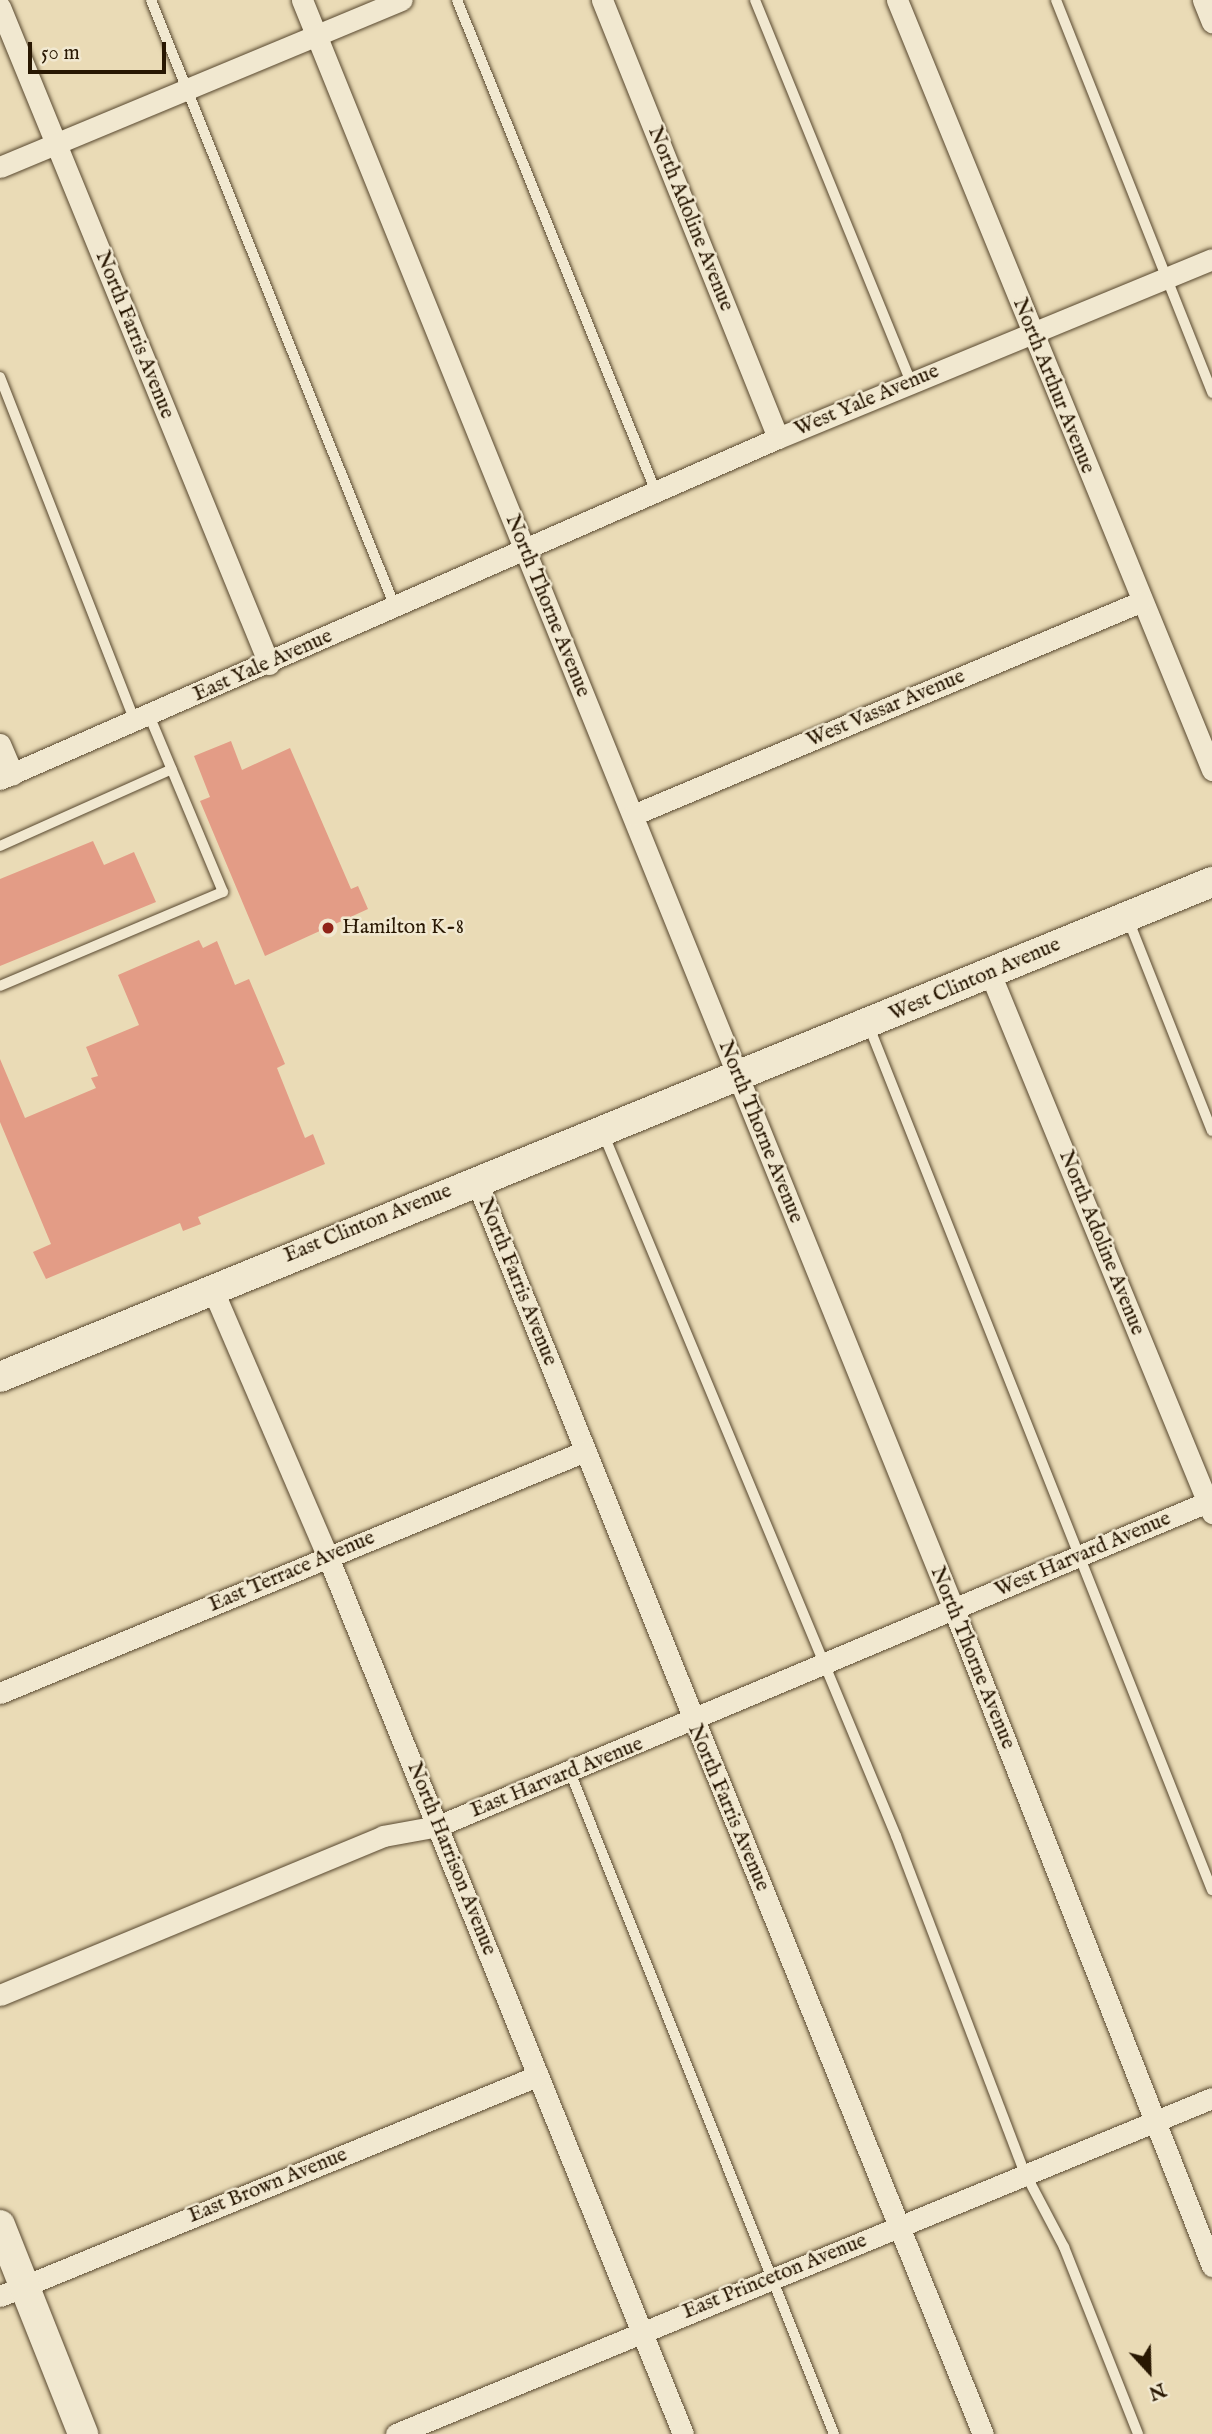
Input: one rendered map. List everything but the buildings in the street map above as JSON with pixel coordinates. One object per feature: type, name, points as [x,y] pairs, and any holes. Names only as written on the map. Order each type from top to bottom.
[{"type":"main road","name":"West Clinton Avenue","points":[[738,1079],[1212,882]]},
{"type":"main road","name":"East Clinton Avenue","points":[[0,1377],[476,1181],[738,1079]]},
{"type":"main road","points":[[0,2225],[12,2291],[83,2434]]},
{"type":"street","name":"North Thorne Avenue","points":[[302,0],[954,1611],[1212,2266]]},
{"type":"street","points":[[0,167],[402,0]]},
{"type":"street","name":"North Adoline Avenue","points":[[603,0],[778,438]]},
{"type":"street","name":"North Arthur Avenue","points":[[897,0],[1140,602],[1212,770]]},
{"type":"street","points":[[1203,0],[1212,22]]},
{"type":"street","name":"North Farris Avenue","points":[[0,7],[269,663]]},
{"type":"street","name":"West Yale Avenue","points":[[524,549],[778,438],[1212,259]]},
{"type":"street","name":"East Yale Avenue","points":[[6,776],[524,549]]},
{"type":"street","name":"West Vassar Avenue","points":[[632,815],[1140,602]]},
{"type":"street","points":[[0,744],[6,776]]},
{"type":"street","name":"North Adoline Avenue","points":[[989,973],[1210,1505]]},
{"type":"street","name":"North Farris Avenue","points":[[476,1181],[692,1721],[902,2225],[983,2434]]},
{"type":"street","name":"North Harrison Avenue","points":[[212,1288],[328,1557],[683,2434]]},
{"type":"street","name":"East Terrace Avenue","points":[[0,1693],[585,1451]]},
{"type":"street","name":"West Harvard Avenue","points":[[954,1611],[1210,1505]]},
{"type":"street","name":"East Harvard Avenue","points":[[0,1995],[383,1836],[438,1826],[954,1611]]},
{"type":"street","name":"East Brown Avenue","points":[[12,2291],[537,2076]]},
{"type":"street","name":"East Princeton Avenue","points":[[396,2434],[1212,2098]]},
{"type":"lane","points":[[150,0],[396,607]]},
{"type":"lane","points":[[457,0],[656,492]]},
{"type":"lane","points":[[755,0],[911,382]]},
{"type":"lane","points":[[1056,0],[1212,393]]},
{"type":"lane","points":[[0,377],[142,718],[172,769],[223,892],[0,986]]},
{"type":"lane","points":[[0,846],[172,769]]},
{"type":"lane","points":[[1127,917],[1212,1131]]},
{"type":"lane","points":[[869,1024],[1212,1890]]},
{"type":"lane","points":[[603,1133],[825,1665],[1025,2173],[1064,2247],[1138,2434]]},
{"type":"lane","points":[[570,1772],[834,2434]]},
{"type":"place","name":"Hamilton K-8","points":[[328,928]]}]
